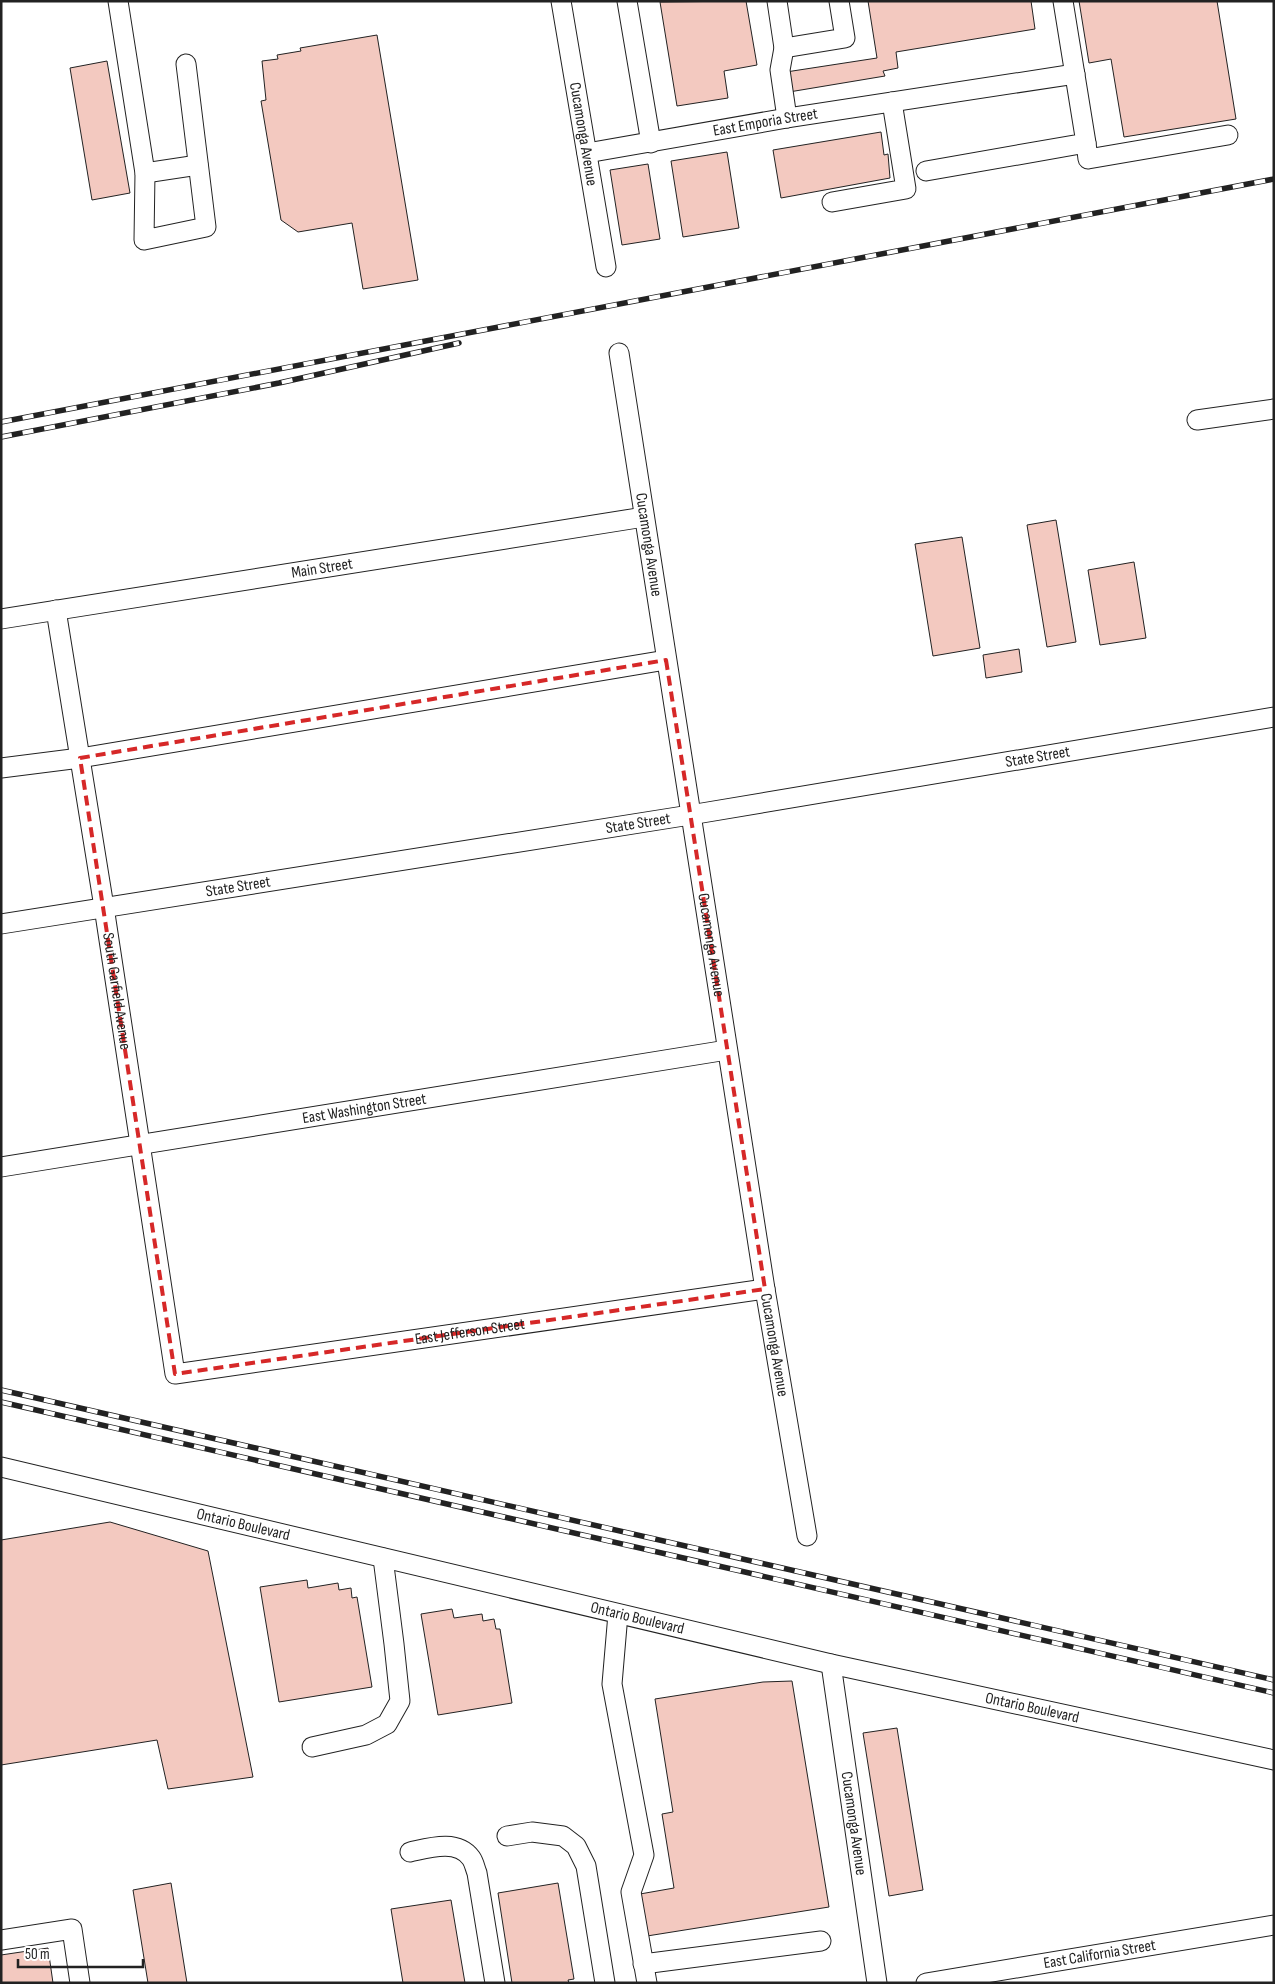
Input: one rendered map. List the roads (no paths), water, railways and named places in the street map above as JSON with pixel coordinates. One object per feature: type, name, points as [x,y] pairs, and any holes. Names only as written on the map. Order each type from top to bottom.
[{"type":"street","points":[[118,1],[145,174],[144,240],[206,227],[186,64]]},
{"type":"street","name":"Cucamonga Avenue","points":[[561,1],[606,267]]},
{"type":"street","points":[[627,1],[651,143]]},
{"type":"street","points":[[776,1],[784,48],[780,70],[787,118]]},
{"type":"street","points":[[784,48],[845,38],[839,1]]},
{"type":"street","points":[[1063,1],[1088,159],[1228,135]]},
{"type":"street","name":"East Emporia Street","points":[[587,152],[651,143],[787,118],[1075,74]]},
{"type":"street","points":[[832,202],[906,189],[892,102]]},
{"type":"street","points":[[926,171],[1086,143]]},
{"type":"street","points":[[145,174],[198,165]]},
{"type":"street","name":"Cucamonga Avenue","points":[[619,353],[765,1289],[807,1536]]},
{"type":"street","points":[[1197,420],[1274,409]]},
{"type":"street","name":"Main Street","points":[[1,619],[644,517]]},
{"type":"street","name":"South Garfield Avenue","points":[[56,610],[104,907],[175,1374]]},
{"type":"street","points":[[1,768],[80,758],[666,660]]},
{"type":"street","name":"State Street","points":[[1,924],[690,815],[1274,717]]},
{"type":"street","name":"East Washington Street","points":[[1,1167],[728,1050]]},
{"type":"street","name":"East Jefferson Street","points":[[175,1374],[765,1289]]},
{"type":"street","name":"Ontario Boulevard","points":[[1,1467],[831,1664],[1274,1760]]},
{"type":"street","points":[[312,1747],[366,1735],[380,1728],[387,1724],[400,1701],[383,1558]]},
{"type":"street","points":[[618,1614],[612,1684],[644,1855],[631,1892],[647,1983]]},
{"type":"street","name":"Cucamonga Avenue","points":[[831,1664],[877,1983]]},
{"type":"street","points":[[507,1836],[532,1832],[563,1836],[576,1846],[586,1866],[605,1983]]},
{"type":"street","points":[[410,1852],[440,1846],[458,1849],[470,1858],[477,1873],[496,1983]]},
{"type":"street","name":"East California Street","points":[[926,1983],[1274,1925]]},
{"type":"street","points":[[1,1940],[72,1929],[80,1983]]},
{"type":"street","points":[[643,1964],[821,1941]]},
{"type":"railway","points":[[1,422],[1274,179]]},
{"type":"railway","points":[[1,437],[279,383],[459,343]]},
{"type":"railway","points":[[1,1390],[1274,1680]]},
{"type":"railway","points":[[1,1402],[1274,1693]]}]
